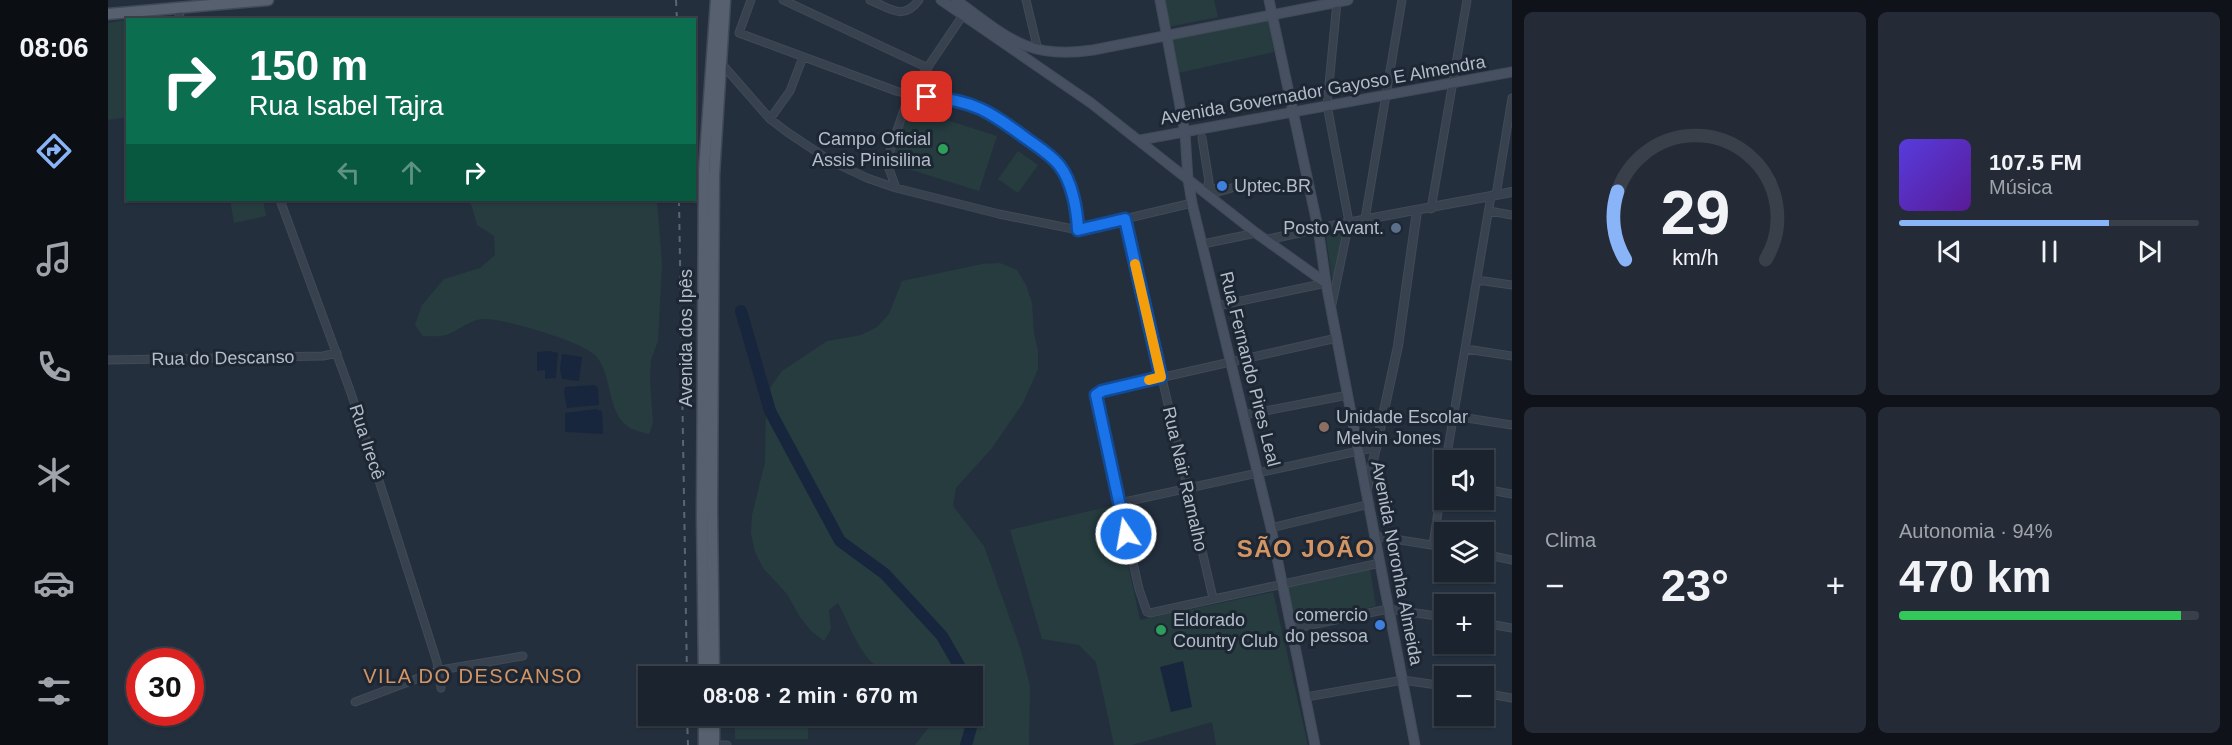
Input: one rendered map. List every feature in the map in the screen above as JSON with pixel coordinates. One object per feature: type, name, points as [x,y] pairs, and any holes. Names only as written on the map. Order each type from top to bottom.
[{"type":"main road","points":[[108,14],[268,0]]},
{"type":"main road","name":"Avenida dos Ipês","points":[[708,304],[705,137],[716,0]]},
{"type":"main road","name":"Avenida dos Ipês","points":[[704,666],[707,325],[720,63],[726,0]]},
{"type":"main road","points":[[941,0],[1026,57],[1140,140],[1188,179],[1207,189],[1256,233],[1326,283]]},
{"type":"main road","points":[[956,0],[1020,44],[1038,50],[1061,53],[1167,36],[1348,0]]},
{"type":"main road","name":"Rua Fernando Pires Leal","points":[[1160,0],[1185,133],[1192,203],[1271,528],[1315,745]]},
{"type":"main road","name":"Avenida Noronha Almeida","points":[[1269,0],[1318,228],[1326,283],[1332,304],[1415,745]]},
{"type":"main road","name":"Avenida Governador Gayoso E Almendra","points":[[1140,140],[1512,72]]},
{"type":"main road","name":"Avenida dos Ipês","points":[[707,510],[714,666]]},
{"type":"main road","points":[[704,726],[704,745]]},
{"type":"main road","points":[[714,726],[714,745]]},
{"type":"street","points":[[751,0],[739,33],[909,95],[958,100],[978,106],[998,117],[1051,157],[1063,171],[1068,183],[1078,230]]},
{"type":"street","points":[[783,0],[928,68]]},
{"type":"street","points":[[870,0],[905,12],[913,8],[919,0]]},
{"type":"street","points":[[1026,0],[1038,50]]},
{"type":"street","points":[[1365,219],[1402,0]]},
{"type":"street","points":[[1431,208],[1467,0]]},
{"type":"street","points":[[1332,304],[1349,222],[1327,105],[1337,2]]},
{"type":"street","points":[[177,8],[180,18]]},
{"type":"street","points":[[896,188],[888,166],[888,157],[909,95],[963,15]]},
{"type":"street","points":[[770,118],[790,91],[803,57]]},
{"type":"street","points":[[720,63],[770,118],[830,160],[867,178],[896,188],[999,214],[1078,230],[1192,203]]},
{"type":"street","points":[[1448,450],[1489,211],[1512,98]]},
{"type":"street","points":[[1202,138],[1209,181],[1207,189],[1218,192],[1235,188]]},
{"type":"street","points":[[1266,240],[1318,228],[1512,192]]},
{"type":"street","name":"Rua Irecê","points":[[280,201],[337,353],[440,670],[441,688]]},
{"type":"street","points":[[1367,489],[1404,311],[1418,211]]},
{"type":"street","points":[[1489,211],[1512,215]]},
{"type":"street","name":"Rua Nair Ramalho","points":[[1125,219],[1213,598]]},
{"type":"street","points":[[1203,244],[1256,233]]},
{"type":"street","points":[[1477,280],[1512,285]]},
{"type":"street","points":[[1217,306],[1326,283]]},
{"type":"street","points":[[1337,338],[1102,391],[1096,397],[1143,605],[1150,614],[1213,598],[1380,563]]},
{"type":"street","points":[[1466,349],[1512,356]]},
{"type":"street","name":"Rua do Descanso","points":[[108,360],[323,356],[337,353]]},
{"type":"street","points":[[1244,415],[1348,395]]},
{"type":"street","points":[[1454,416],[1512,425]]},
{"type":"street","points":[[1120,503],[1359,449],[1377,447]]},
{"type":"street","points":[[1494,491],[1512,494]]},
{"type":"street","points":[[1271,528],[1370,504]]},
{"type":"street","points":[[1375,536],[1433,545],[1439,510]]},
{"type":"street","points":[[1494,556],[1512,560]]},
{"type":"street","points":[[1292,629],[1388,609],[1434,616]]},
{"type":"street","points":[[1494,625],[1512,628]]},
{"type":"street","points":[[355,702],[440,670],[523,656]]},
{"type":"street","points":[[1306,697],[1403,680],[1434,685]]},
{"type":"street","points":[[1494,695],[1512,698]]},
{"type":"street","points":[[714,745],[727,745]]},
{"type":"green space","points":[[1163,0],[1214,0],[1218,17],[1168,27]]},
{"type":"green space","points":[[126,20],[126,117],[108,120],[108,23]]},
{"type":"green space","points":[[1268,20],[1274,52],[1178,73],[1171,39]]},
{"type":"green space","name":"Campo Oficial Assis Pinisilina","points":[[906,107],[997,136],[979,191],[889,163]]},
{"type":"green space","points":[[1018,151],[1038,165],[1018,193],[998,179]]},
{"type":"green space","points":[[230,201],[263,201],[266,216],[234,223]]},
{"type":"green space","points":[[469,201],[657,201],[662,264],[658,341],[651,360],[653,423],[649,434],[629,427],[620,419],[612,402],[601,364],[589,350],[576,344],[525,327],[484,319],[474,321],[446,335],[423,336],[415,325],[422,305],[444,279],[480,268],[495,255],[494,236],[477,225]]},
{"type":"green space","points":[[1345,228],[1334,291],[1325,231]]},
{"type":"green space","points":[[1000,263],[1017,270],[1026,285],[1032,303],[1038,369],[1023,403],[992,448],[956,488],[953,506],[984,546],[1021,650],[1030,686],[1029,745],[915,745],[929,726],[983,726],[983,666],[877,666],[864,653],[838,603],[829,610],[831,629],[824,641],[811,631],[787,594],[763,568],[755,552],[751,533],[752,515],[765,462],[766,403],[771,386],[782,371],[827,341],[861,335],[877,327],[889,314],[902,281],[982,264]]},
{"type":"green space","name":"Eldorado Country Club","points":[[1115,505],[1140,620],[1273,592],[1308,745],[1216,745],[1212,722],[1132,745],[1114,745],[1096,662],[1079,645],[1042,639],[1010,530]]},
{"type":"green space","points":[[1370,569],[1376,606],[1296,625],[1286,584]]},
{"type":"green space","points":[[735,726],[808,726],[808,739],[735,739]]},
{"type":"water","points":[[537,352],[558,353],[556,378],[545,379],[545,370],[537,371]]},
{"type":"water","points":[[562,354],[582,357],[579,381],[562,379],[560,369]]},
{"type":"water","points":[[595,385],[598,388],[599,405],[567,408],[565,387]]},
{"type":"water","points":[[595,409],[602,411],[603,434],[565,432],[565,413]]},
{"type":"water","points":[[1183,661],[1192,707],[1171,712],[1160,667]]},
{"type":"waterway","points":[[741,311],[770,411],[840,541],[885,574],[942,636],[959,666]]},
{"type":"waterway","points":[[966,745],[971,726]]},
{"type":"railway","points":[[676,0],[677,18]]},
{"type":"railway","points":[[679,201],[687,666]]},
{"type":"railway","points":[[687,726],[688,745]]},
{"type":"slow traffic","points":[[1135,264],[1161,377],[1149,380]]},
{"type":"place","name":"Campo Oficial Assis Pinisilina","points":[[943,149]]},
{"type":"place","name":"Uptec.BR","points":[[1222,186]]},
{"type":"place","name":"Posto Avant.","points":[[1396,228]]},
{"type":"place","name":"Unidade Escolar Melvin Jones","points":[[1324,427]]},
{"type":"place","name":"comercio do pessoa","points":[[1380,625]]},
{"type":"place","name":"Eldorado Country Club","points":[[1161,630]]},
{"type":"district","name":"SÃO JOÃO","points":[[1306,549]]},
{"type":"district","name":"VILA DO DESCANSO","points":[[473,676]]},
{"type":"route","points":[[927,97],[958,100],[978,106],[998,117],[1051,157],[1063,171],[1068,183],[1078,230],[1125,219],[1161,377],[1102,391],[1096,395],[1126,534]]}]
